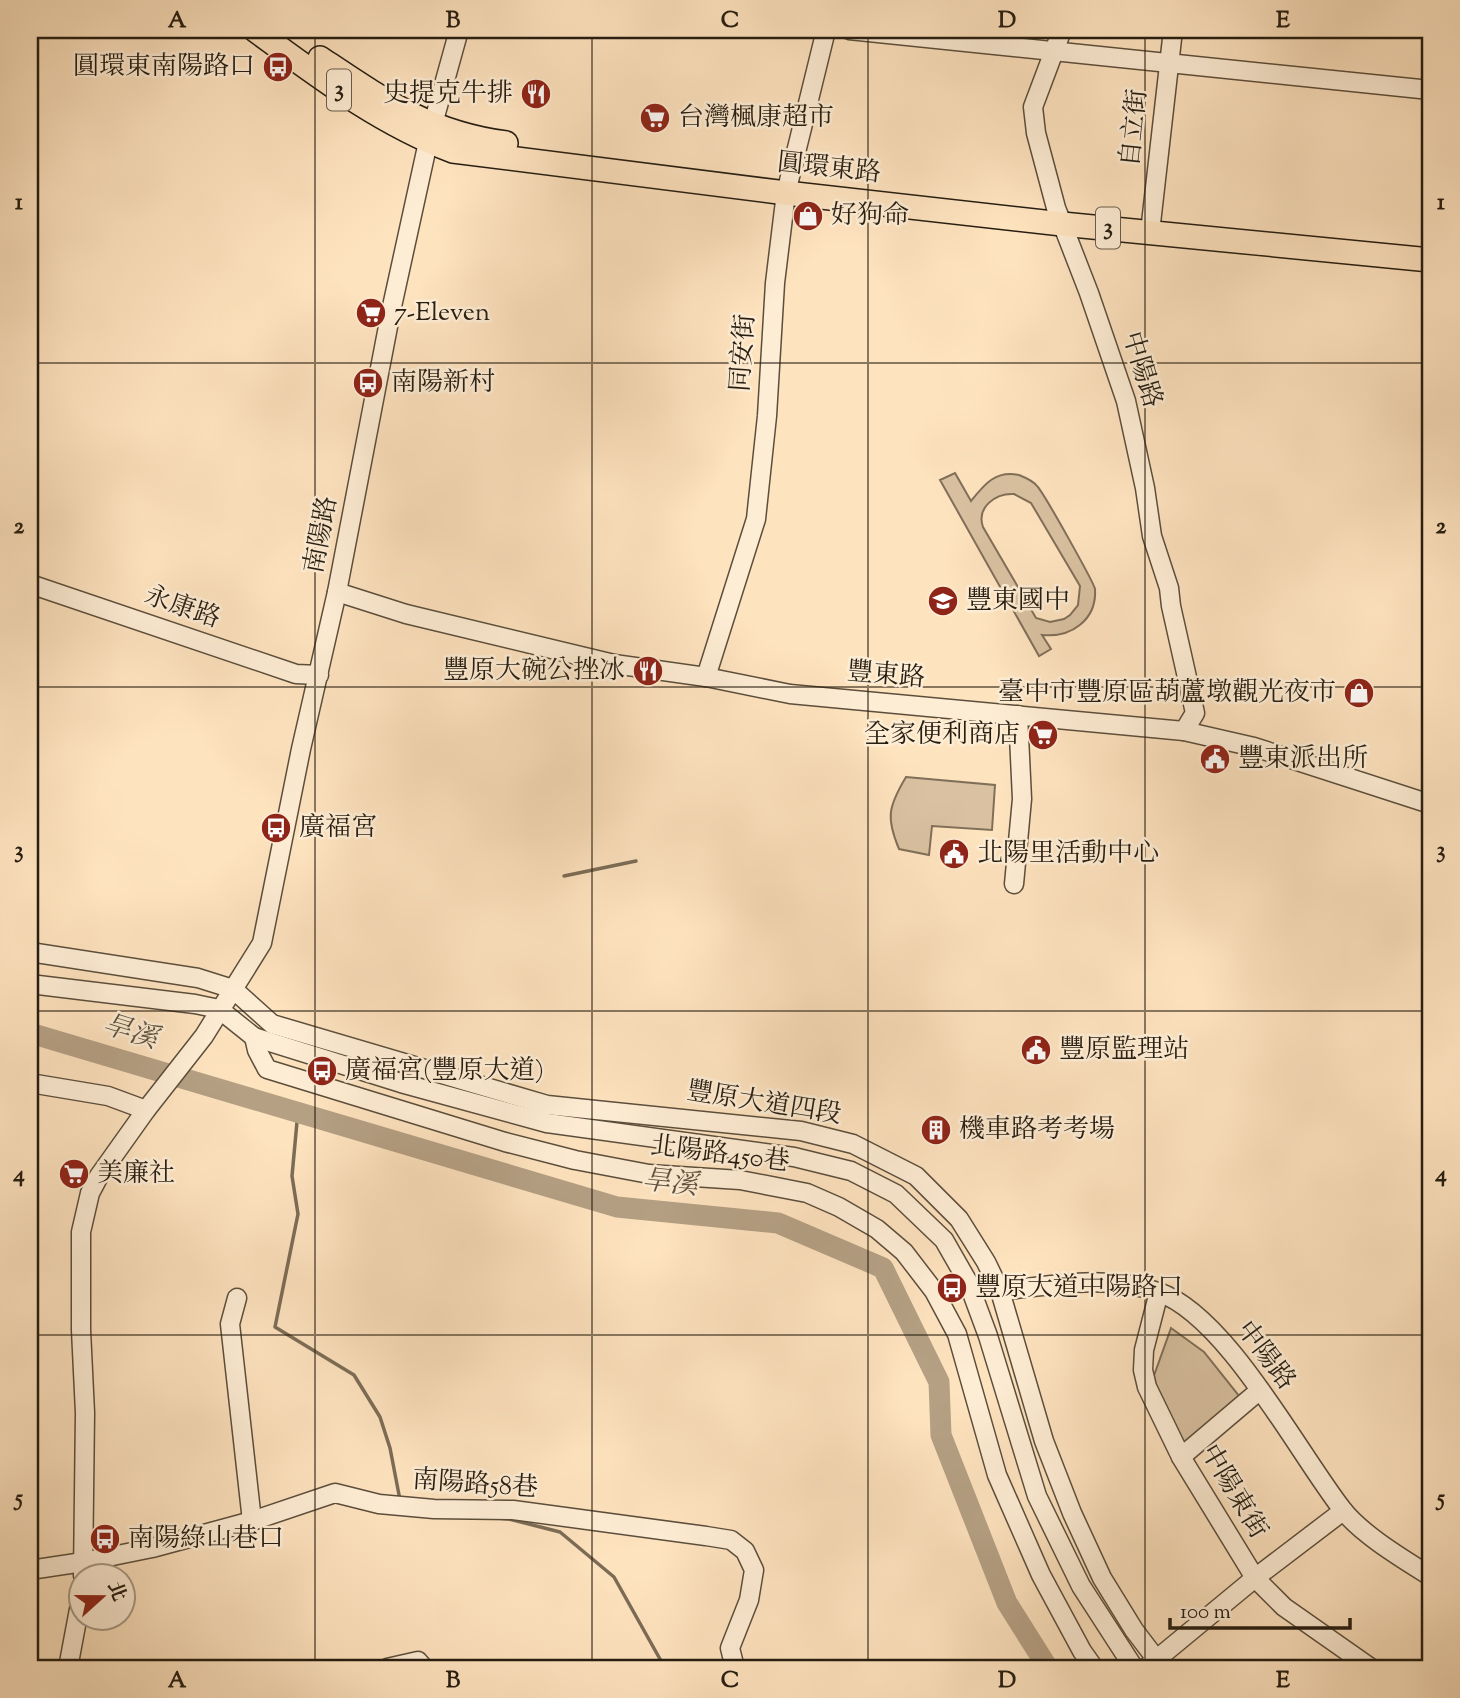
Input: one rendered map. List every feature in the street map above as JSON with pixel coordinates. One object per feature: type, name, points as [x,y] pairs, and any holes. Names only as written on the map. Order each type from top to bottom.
[{"type":"main road","name":"圓環東路","points":[[256,30],[366,109],[430,134],[788,186],[1151,225],[1430,245]]},
{"type":"main road","name":"圓環東路","points":[[280,30],[430,134]]},
{"type":"main road","name":"圓環東路","points":[[1151,225],[1430,260]]},
{"type":"street","name":"南陽路","points":[[149,1107],[204,1036],[262,943],[301,749],[337,593],[391,311],[430,134],[459,30]]},
{"type":"street","name":"同安街","points":[[706,677],[756,519],[767,416],[775,283],[788,186],[826,30]]},
{"type":"street","points":[[849,30],[1430,90]]},
{"type":"street","name":"中陽路","points":[[1062,30],[1032,107],[1036,133],[1059,216],[1126,401],[1145,488],[1147,513],[1169,588],[1195,713],[1184,731]]},
{"type":"street","name":"自立街","points":[[1151,225],[1172,30]]},
{"type":"street","name":"永康路","points":[[30,584],[296,674],[319,675]]},
{"type":"street","name":"豐東路","points":[[337,593],[406,614],[614,664],[706,677],[790,694],[1184,731],[1254,747],[1430,804]]},
{"type":"street","points":[[1014,884],[1021,799],[1018,715]]},
{"type":"street","points":[[30,952],[198,978],[233,989]]},
{"type":"street","points":[[30,984],[219,1009]]},
{"type":"street","name":"豐原大道四段","points":[[233,989],[272,1024],[547,1105],[800,1131],[853,1144],[916,1176],[959,1219],[986,1262],[1000,1291],[1044,1441],[1072,1513],[1102,1578],[1155,1665]]},
{"type":"street","name":"豐原大道四段","points":[[219,1009],[254,1037],[401,1083],[547,1123],[794,1157],[851,1171],[896,1194],[944,1240],[968,1282],[988,1336],[1037,1496],[1080,1586],[1133,1668]]},
{"type":"street","name":"北陽路450巷","points":[[254,1037],[267,1069],[347,1094],[575,1160],[649,1174],[740,1180],[807,1193],[839,1206],[877,1229],[904,1252],[934,1291],[957,1334],[997,1475],[1041,1576],[1094,1668]]},
{"type":"street","points":[[30,1083],[108,1096],[149,1107],[99,1176],[90,1193],[82,1232],[81,1330],[85,1413],[83,1562]]},
{"type":"street","name":"中陽路","points":[[1000,1291],[1087,1280],[1159,1292],[1191,1311],[1214,1331],[1260,1390],[1343,1511],[1382,1545],[1430,1576]]},
{"type":"street","name":"中陽東街","points":[[1159,1292],[1144,1350],[1143,1370],[1147,1387],[1181,1457],[1255,1578],[1284,1607],[1371,1668]]},
{"type":"street","points":[[237,1298],[230,1324],[252,1521]]},
{"type":"street","points":[[1181,1457],[1260,1390]]},
{"type":"street","name":"南陽路58巷","points":[[106,1562],[252,1521],[335,1493],[379,1504],[434,1509],[513,1510],[731,1540],[745,1551],[754,1570],[749,1600],[730,1648],[735,1668]]},
{"type":"street","points":[[1155,1665],[1255,1578],[1343,1511]]},
{"type":"street","name":"南陽路58巷","points":[[30,1570],[66,1569]]},
{"type":"street","points":[[68,1668],[75,1632]]},
{"type":"street","points":[[387,1668],[418,1661],[424,1668]]},
{"type":"shaded area","points":[[955,473],[971,501],[986,484],[1003,475],[1021,476],[1034,483],[1041,492],[1095,589],[1092,610],[1080,625],[1063,633],[1042,635],[1051,649],[1039,656],[940,480]],"holes":[[[1014,494],[1031,503],[1080,586],[1078,605],[1064,619],[1050,622],[1036,618],[983,527],[982,513],[994,499]]]},
{"type":"shaded area","points":[[906,777],[995,785],[992,830],[932,826],[929,855],[899,849],[892,829],[891,813],[895,797]]},
{"type":"shaded area","points":[[1171,1328],[1204,1352],[1243,1401],[1184,1453],[1151,1384]]},
{"type":"waterway","points":[[564,876],[636,861]]},
{"type":"waterway","name":"旱溪","points":[[30,1033],[617,1207],[778,1223],[883,1268],[939,1382],[941,1435],[1007,1603],[1048,1668]]},
{"type":"waterway","points":[[298,1111],[292,1176],[298,1214],[275,1327],[354,1375],[380,1417],[390,1448],[400,1500]]},
{"type":"waterway","points":[[497,1518],[560,1532],[614,1577],[665,1668]]},
{"type":"place","name":"圓環東南陽路口","points":[[278,67]]},
{"type":"place","name":"史提克牛排","points":[[536,94]]},
{"type":"place","name":"台灣楓康超市","points":[[655,118]]},
{"type":"place","name":"好狗命","points":[[808,216]]},
{"type":"place","name":"7-Eleven","points":[[371,313]]},
{"type":"place","name":"南陽新村","points":[[368,383]]},
{"type":"place","name":"豐東國中","points":[[943,601]]},
{"type":"place","name":"豐原大碗公挫冰","points":[[648,671]]},
{"type":"place","name":"臺中市豐原區葫蘆墩觀光夜市","points":[[1359,693]]},
{"type":"place","name":"全家便利商店","points":[[1043,735]]},
{"type":"place","name":"豐東派出所","points":[[1215,759]]},
{"type":"place","name":"廣福宮","points":[[276,828]]},
{"type":"place","name":"北陽里活動中心","points":[[954,854]]},
{"type":"place","name":"豐原監理站","points":[[1036,1050]]},
{"type":"place","name":"廣福宮(豐原大道)","points":[[322,1071]]},
{"type":"place","name":"機車路考考場","points":[[936,1130]]},
{"type":"place","name":"美廉社","points":[[74,1174]]},
{"type":"place","name":"豐原大道中陽路口","points":[[952,1288]]},
{"type":"place","name":"南陽綠山巷口","points":[[105,1539]]}]
